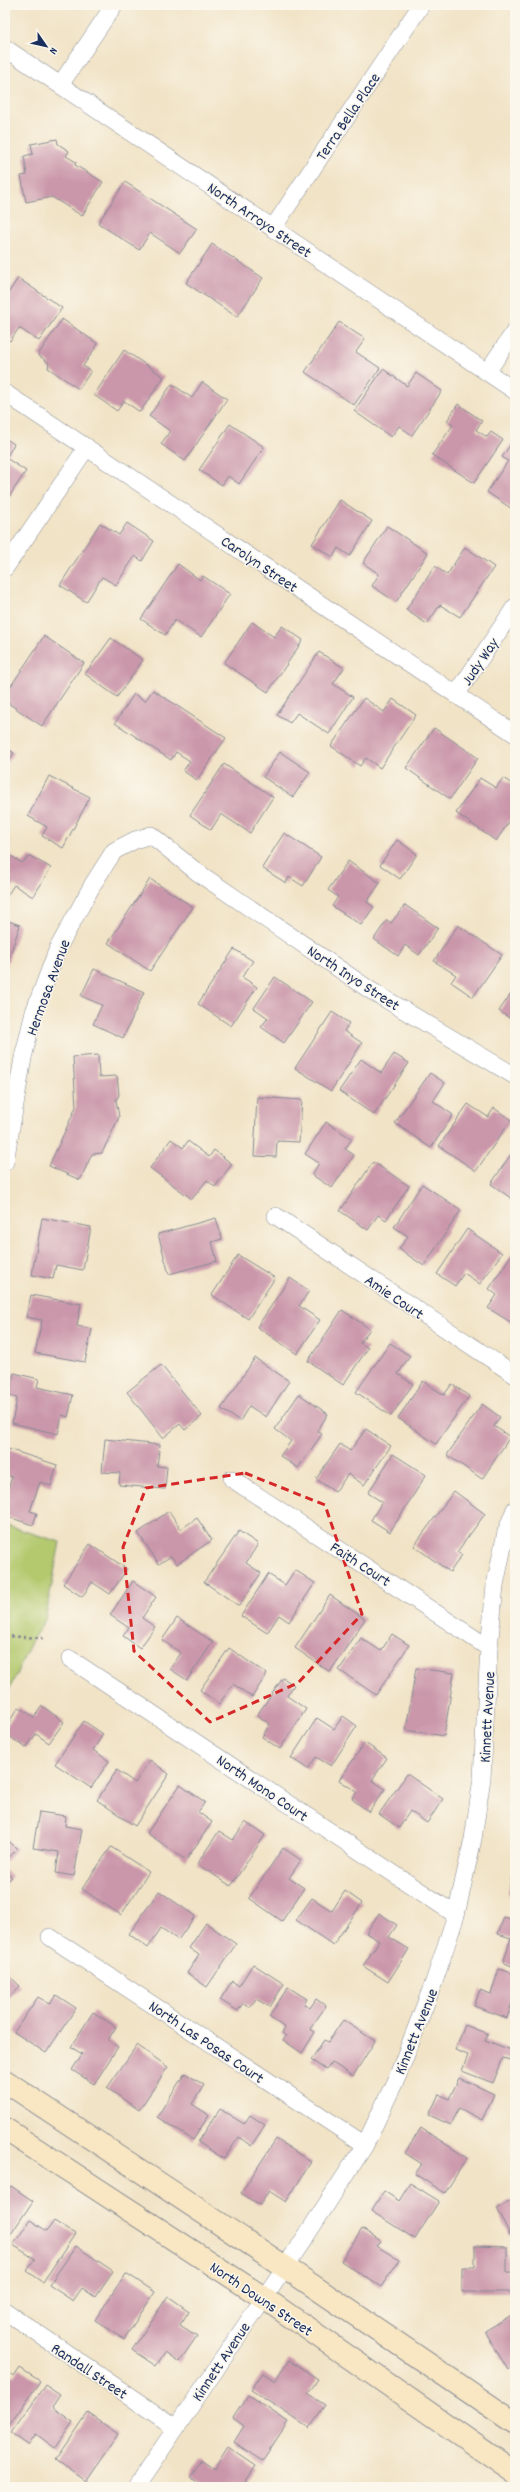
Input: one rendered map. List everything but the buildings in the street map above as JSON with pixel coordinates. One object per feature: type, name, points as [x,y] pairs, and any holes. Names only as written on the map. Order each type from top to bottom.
[{"type":"street","points":[[60,85],[114,5]]},
{"type":"street","name":"Terra Bella Place","points":[[273,228],[421,5]]},
{"type":"street","name":"North Arroyo Street","points":[[5,48],[515,391]]},
{"type":"street","points":[[487,372],[515,331]]},
{"type":"street","name":"Carolyn Street","points":[[5,393],[515,734]]},
{"type":"street","points":[[5,568],[87,447]]},
{"type":"street","name":"Judy Way","points":[[456,695],[515,607]]},
{"type":"street","name":"Hermosa Avenue","points":[[5,1162],[23,1058],[34,1012],[58,948],[92,884],[114,851],[134,840],[151,835],[197,872]]},
{"type":"street","name":"North Inyo Street","points":[[197,872],[370,990],[515,1076]]},
{"type":"street","name":"Amie Court","points":[[276,1216],[515,1375]]},
{"type":"street","name":"Faith Court","points":[[232,1479],[489,1648]]},
{"type":"street","name":"Kinnett Avenue","points":[[136,2487],[285,2267],[365,2145],[398,2075],[434,1982],[456,1915],[474,1839],[482,1778],[489,1648],[495,1585],[506,1532],[515,1509]]},
{"type":"street","name":"North Mono Court","points":[[70,1659],[456,1915]]},
{"type":"street","name":"North Las Posas Court","points":[[50,1937],[365,2145]]},
{"type":"street","points":[[5,2080],[515,2423]]},
{"type":"street","name":"North Downs Street","points":[[5,2129],[264,2298],[515,2473]]},
{"type":"street","name":"Randall Street","points":[[5,2311],[176,2428]]},
{"type":"path","points":[[5,1636],[43,1638]]},
{"type":"highlighted area","points":[[245,1473],[325,1505],[362,1614],[298,1683],[210,1722],[134,1651],[123,1547],[146,1488]]},
{"type":"green space","points":[[5,1525],[60,1542],[45,1620],[32,1640],[5,1699]]}]
